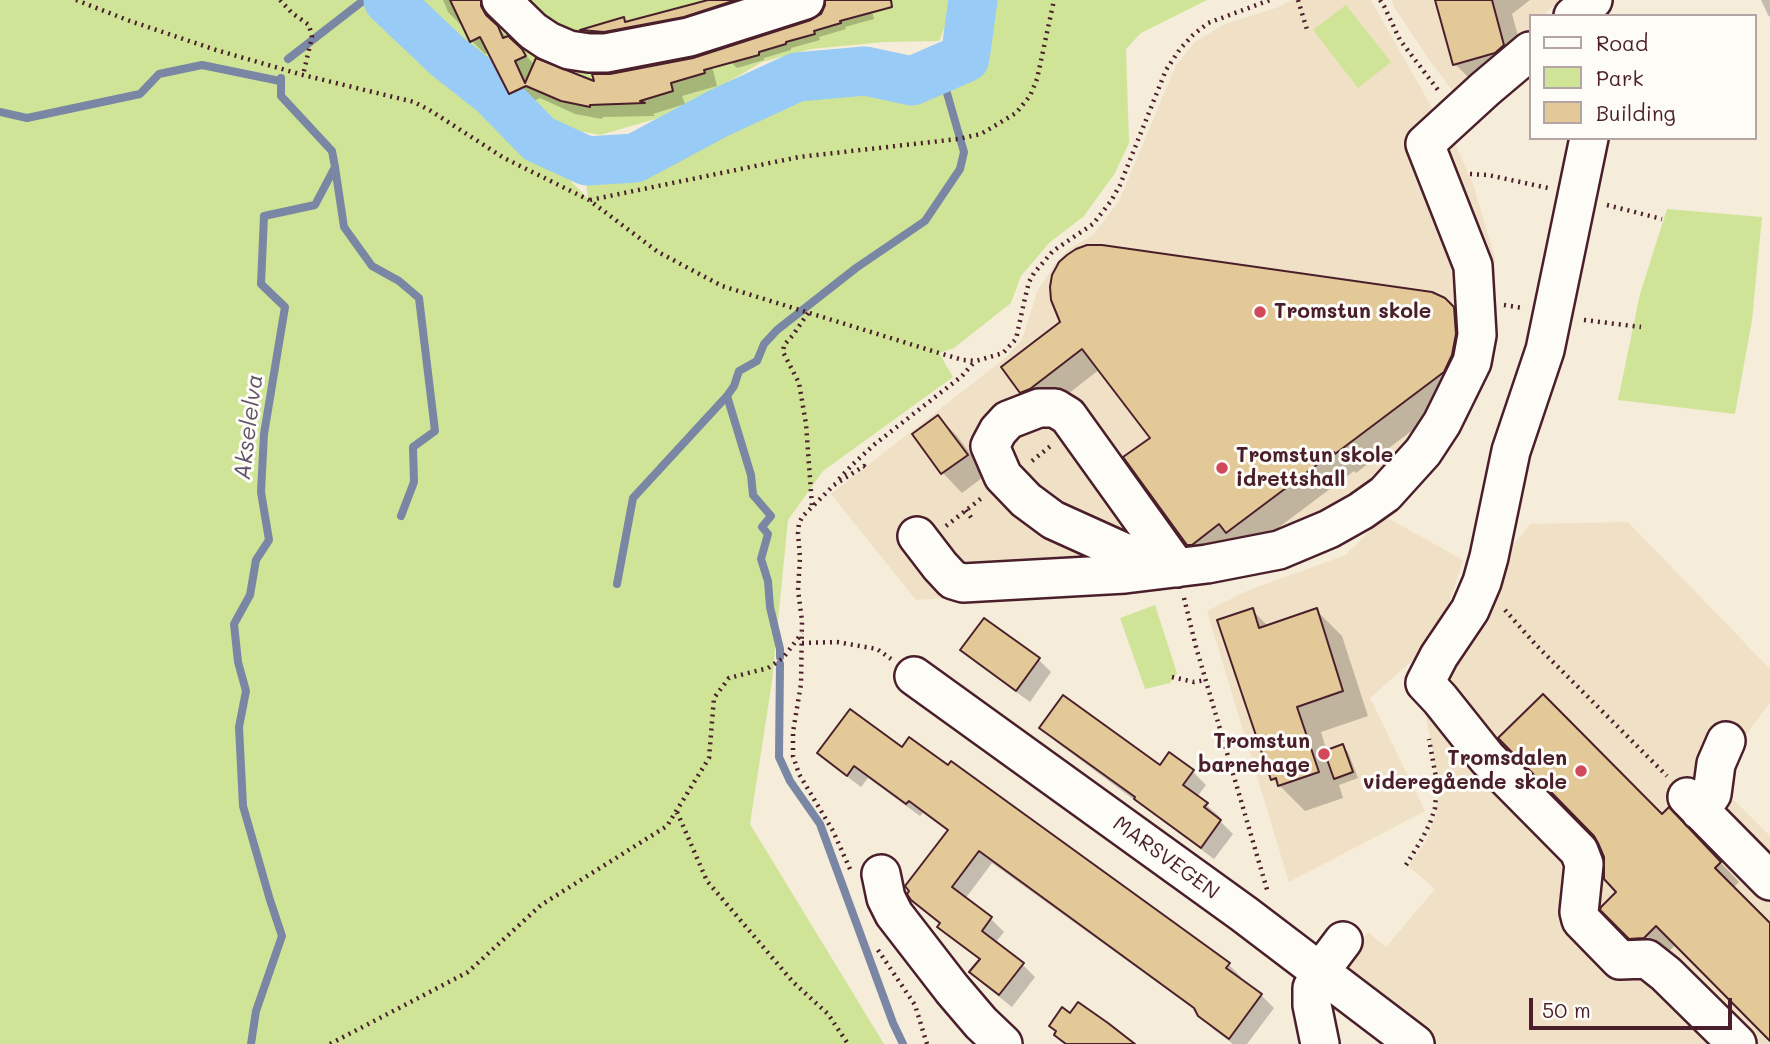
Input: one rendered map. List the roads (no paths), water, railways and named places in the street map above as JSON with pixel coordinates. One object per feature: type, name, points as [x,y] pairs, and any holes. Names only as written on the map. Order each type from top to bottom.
[{"type":"street","points":[[501,0],[533,31],[548,41],[569,50],[589,54],[688,37],[805,0]]},
{"type":"street","points":[[1576,14],[1594,0]]},
{"type":"street","points":[[928,533],[940,566],[953,580],[963,583],[1006,573],[1125,574],[1226,561],[1279,550],[1329,529],[1385,494],[1423,452],[1442,423],[1472,362],[1477,335],[1473,266],[1425,144],[1528,53]]},
{"type":"street","points":[[1583,174],[1545,350],[1513,441],[1482,582],[1470,610],[1439,656],[1426,683],[1487,758],[1578,851],[1584,864],[1579,912],[1581,920],[1620,960],[1647,959],[1666,974],[1737,1044]]},
{"type":"street","points":[[1039,408],[1055,408],[1068,416],[1167,569],[1053,520],[1026,500],[998,487],[1003,476],[990,446],[998,431],[1008,420],[1039,408]]},
{"type":"street","name":"MARSVEGEN","points":[[914,676],[1244,914],[1415,1044]]},
{"type":"street","points":[[1726,741],[1716,764],[1712,794],[1694,804],[1770,881]]},
{"type":"street","points":[[868,878],[886,898],[894,914],[952,989],[1003,1044]]},
{"type":"street","points":[[1320,1044],[1311,996],[1312,988],[1319,972],[1343,941]]},
{"type":"waterway","name":"Akselelva","points":[[288,59],[364,0]]},
{"type":"waterway","points":[[388,0],[447,56],[494,93],[539,139],[587,161],[635,158],[719,113],[797,77],[865,71],[912,81],[965,58],[973,0]]},
{"type":"waterway","points":[[0,112],[27,118],[140,94],[159,74],[202,65],[280,81]]},
{"type":"waterway","points":[[617,584],[633,498],[727,396],[739,371],[757,361],[764,344],[777,330],[856,268],[925,221],[960,169],[964,152],[940,69]]},
{"type":"waterway","name":"Akselelva","points":[[251,1044],[256,1011],[282,936],[243,806],[239,727],[246,691],[238,662],[234,624],[250,595],[256,560],[269,540],[261,492],[264,434],[285,307],[261,284],[264,216],[315,205],[335,167],[332,151],[281,96],[281,78]]},
{"type":"waterway","points":[[335,167],[344,227],[372,266],[399,281],[419,298],[435,431],[413,447],[414,482],[401,516]]},
{"type":"waterway","points":[[727,396],[751,475],[753,495],[771,516],[762,527],[768,534],[761,559],[768,581],[780,657]]},
{"type":"waterway","points":[[780,664],[779,757],[790,781],[820,824],[903,1044]]},
{"type":"place","name":"Tromstun skole","points":[[1260,312]]},
{"type":"place","name":"Tromstun skole idrettshall","points":[[1222,468]]},
{"type":"place","name":"Tromstun barnehage","points":[[1324,754]]},
{"type":"place","name":"Tromsdalen videregående skole","points":[[1581,771]]}]
